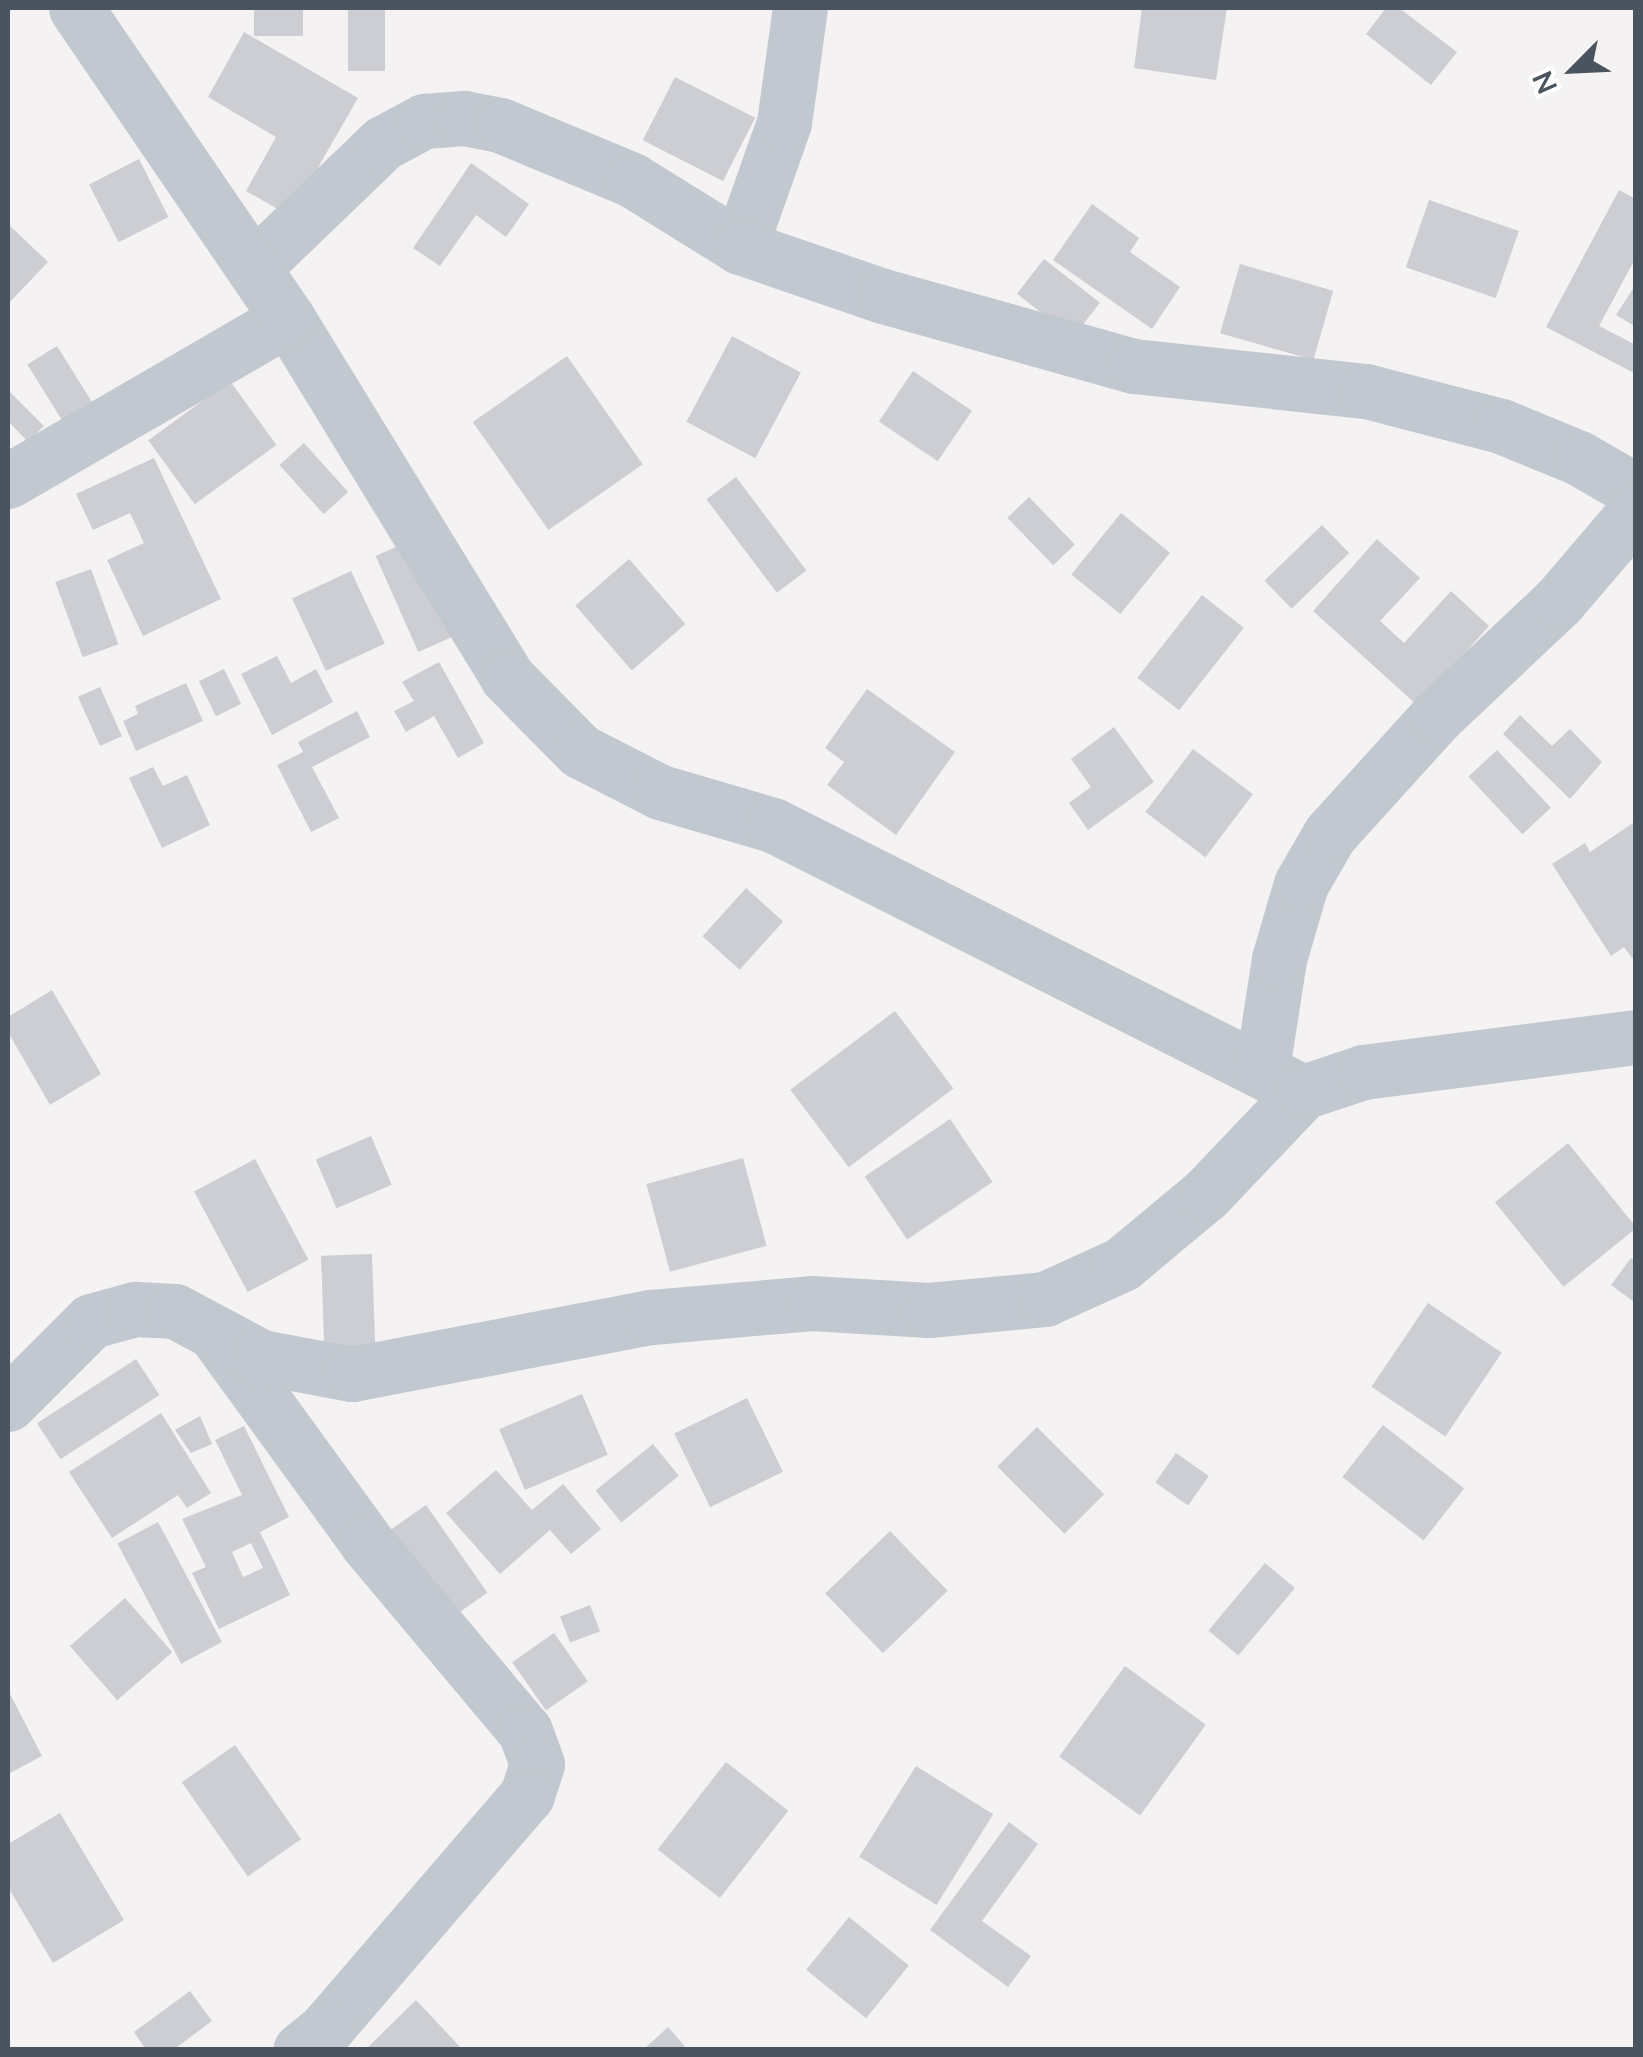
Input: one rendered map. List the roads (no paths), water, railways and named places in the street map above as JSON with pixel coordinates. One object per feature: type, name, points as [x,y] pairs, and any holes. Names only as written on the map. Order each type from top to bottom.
[{"type":"street","points":[[76,8],[254,266],[506,677],[580,752],[660,792],[773,826],[1283,1080],[1636,1037]]},
{"type":"street","points":[[740,247],[784,123],[800,8]]},
{"type":"street","points":[[254,266],[382,143],[424,121],[464,118],[500,125],[632,180],[740,247],[1066,350],[1152,368],[1366,391],[1501,426],[1579,458],[1636,491]]},
{"type":"street","points":[[8,481],[288,319]]},
{"type":"street","points":[[8,1404],[91,1321],[135,1309],[176,1311],[261,1357],[352,1374],[652,1317],[811,1304],[929,1310],[1045,1298],[1122,1264],[1206,1194],[1283,1080],[1279,960],[1302,884],[1330,834],[1436,717],[1559,601],[1636,511]]},
{"type":"street","points":[[210,1326],[367,1542],[525,1731],[537,1764],[527,1795],[326,2029],[300,2050]]}]
